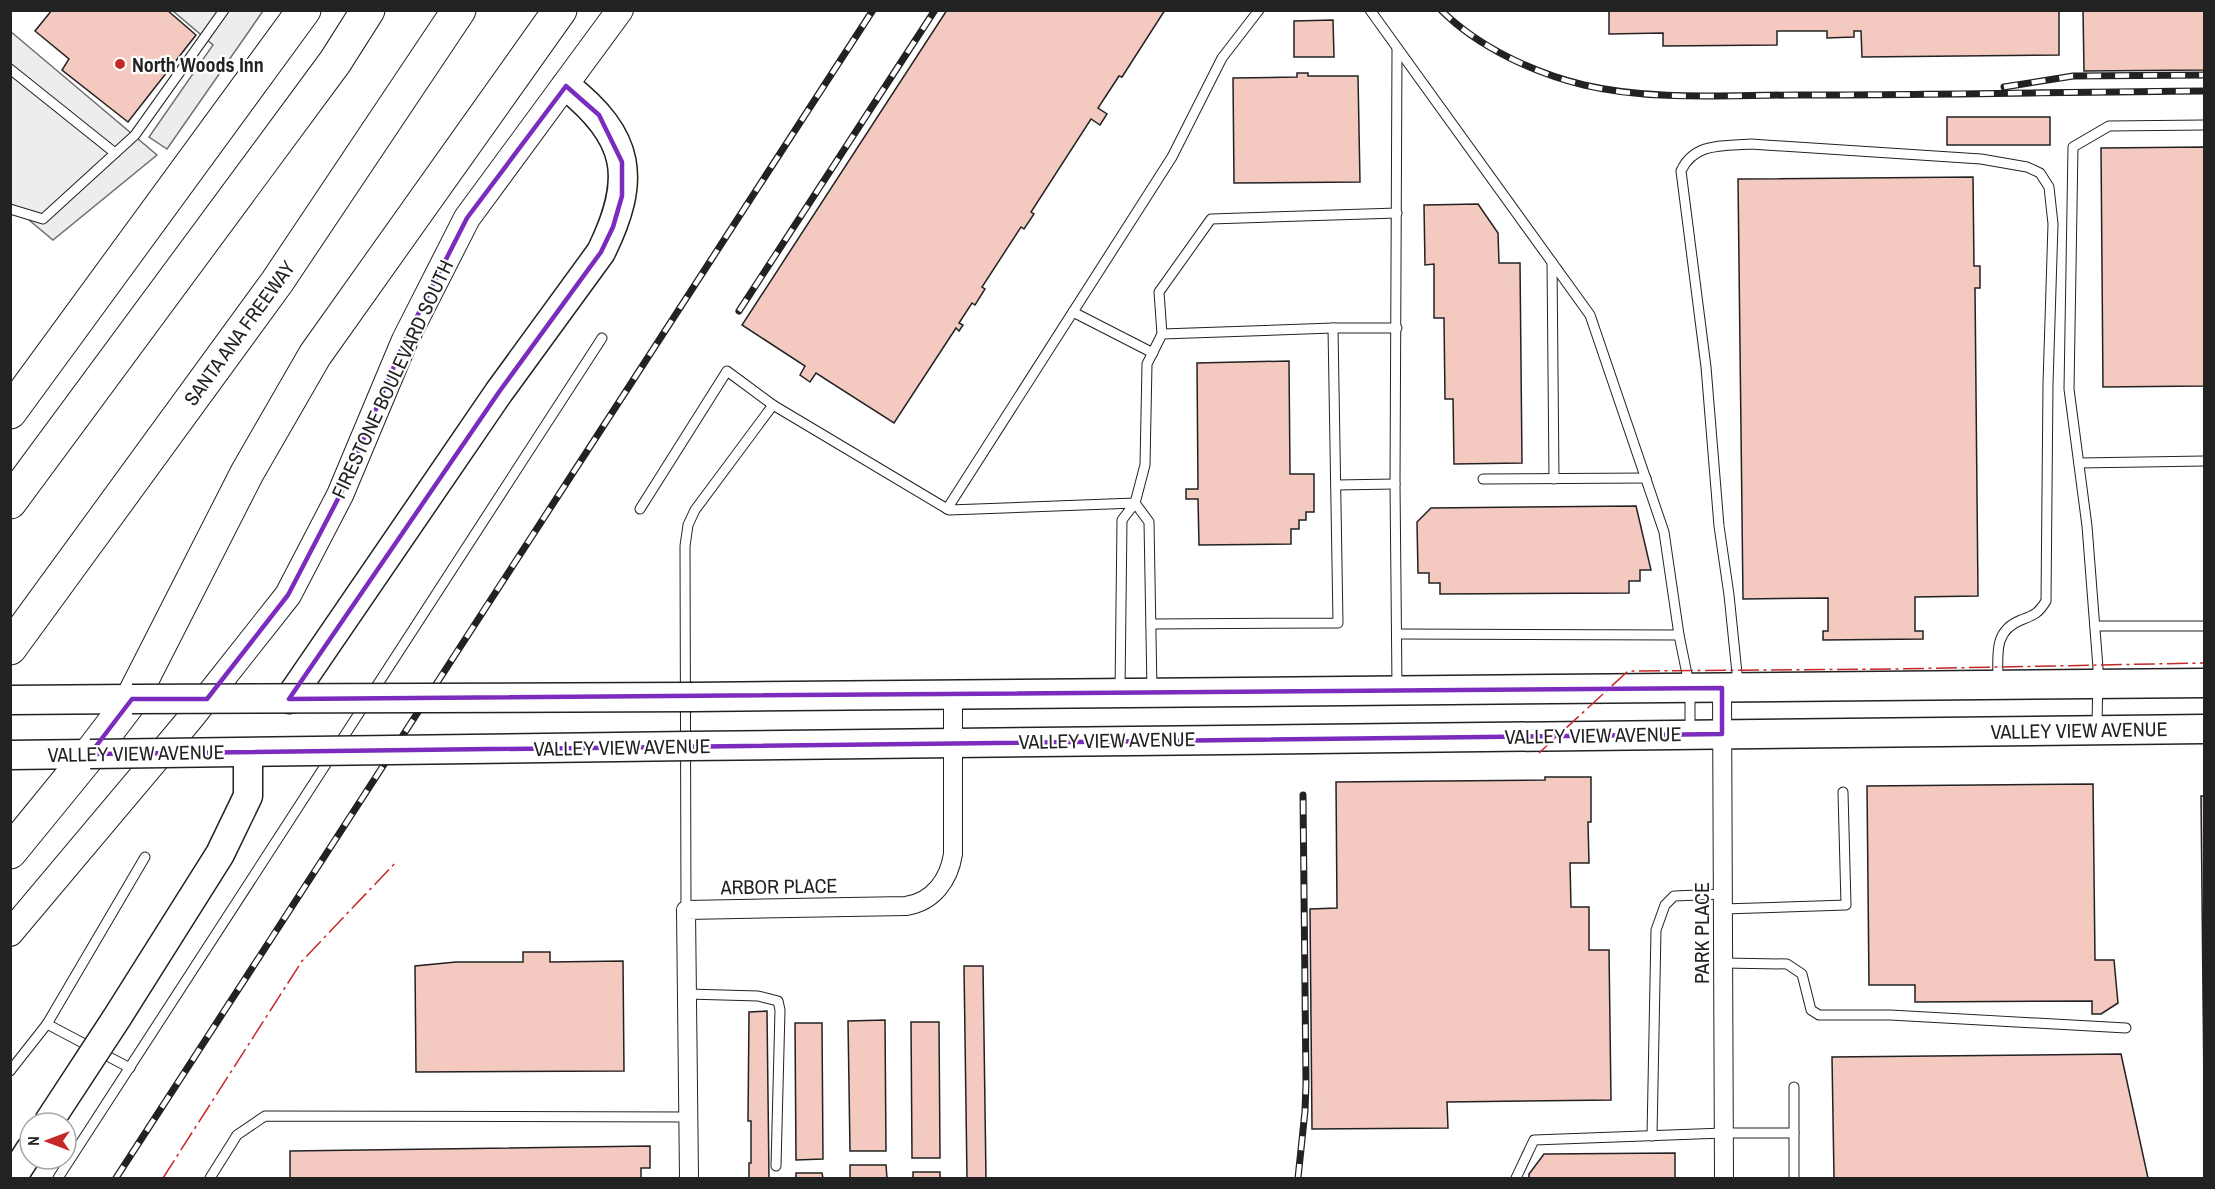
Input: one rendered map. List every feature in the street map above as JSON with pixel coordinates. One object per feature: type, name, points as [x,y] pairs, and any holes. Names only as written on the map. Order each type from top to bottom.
[{"type":"highway","points":[[10,412],[304,10]]},
{"type":"highway","points":[[10,502],[335,62],[368,10]]},
{"type":"highway","name":"SANTA ANA FREEWAY","points":[[10,648],[277,282],[459,10]]},
{"type":"highway","points":[[10,852],[132,699],[247,473],[315,355],[560,10]]},
{"type":"main road","points":[[289,699],[499,392],[601,252],[614,227],[622,196],[622,162],[613,137],[599,115],[566,86]]},
{"type":"main road","points":[[10,700],[880,697],[2205,683]]},
{"type":"main road","name":"VALLEY VIEW AVENUE","points":[[10,755],[954,742],[2205,729]]},
{"type":"main road","points":[[56,1111],[220,854],[248,796],[248,752]]},
{"type":"street","name":"FIRESTONE BOULEVARD SOUTH","points":[[10,933],[190,719],[288,595],[340,495],[405,340],[467,218],[620,10]]},
{"type":"street","name":"PARK PLACE","points":[[1724,1179],[1722,734],[1730,688]]},
{"type":"street","name":"ARBOR PLACE","points":[[686,910],[906,906],[925,901],[941,887],[951,863],[953,696]]},
{"type":"street","points":[[686,910],[688,1179]]},
{"type":"lane","points":[[947,509],[1172,157],[1222,58],[1259,10]]},
{"type":"lane","points":[[1370,10],[1590,315],[1664,532],[1679,635],[1690,689],[1690,734]]},
{"type":"lane","points":[[10,209],[43,219],[135,135],[220,12]]},
{"type":"lane","points":[[1397,49],[1395,484],[1397,692]]},
{"type":"lane","points":[[10,69],[115,153]]},
{"type":"lane","points":[[2097,730],[2098,684],[2087,526],[2069,389],[2073,147],[2109,126],[2205,125]]},
{"type":"lane","points":[[1730,688],[1729,595],[1719,526],[1706,367],[1681,171],[1686,160],[1699,150],[1751,144],[2008,162],[2027,166],[2040,173],[2049,187],[2053,224],[2048,384],[2046,601],[2038,613],[2009,625],[2004,630],[2000,639],[1997,686]]},
{"type":"lane","points":[[1120,694],[1122,520],[1135,503],[1145,465],[1147,364],[1162,334],[1159,292],[1211,219],[1397,213]]},
{"type":"lane","points":[[1552,262],[1554,478]]},
{"type":"lane","points":[[1072,312],[1153,353]]},
{"type":"lane","points":[[1151,624],[1338,623],[1333,328]]},
{"type":"lane","points":[[1162,334],[1397,328]]},
{"type":"lane","points":[[58,1179],[602,338]]},
{"type":"lane","points":[[640,509],[727,371],[773,405],[947,509],[1135,503]]},
{"type":"lane","points":[[686,910],[685,546],[688,525],[695,510],[773,405]]},
{"type":"lane","points":[[2079,463],[2205,461]]},
{"type":"lane","points":[[1483,479],[1646,478]]},
{"type":"lane","points":[[1336,485],[1395,484]]},
{"type":"lane","points":[[1135,503],[1149,522],[1152,694]]},
{"type":"lane","points":[[2095,626],[2205,626]]},
{"type":"lane","points":[[1398,634],[1679,635]]},
{"type":"lane","points":[[1652,1136],[1656,930],[1665,905],[1674,896],[1723,902],[1846,905],[1843,792]]},
{"type":"lane","points":[[10,1071],[47,1024],[145,857]]},
{"type":"lane","points":[[1723,963],[1787,964],[1802,974],[1811,1010],[1819,1015],[1890,1015],[2126,1028]]},
{"type":"lane","points":[[687,994],[758,996],[778,1001],[780,1010],[776,1166]]},
{"type":"lane","points":[[47,1024],[130,1068]]},
{"type":"lane","points":[[1794,1087],[1794,1179]]},
{"type":"lane","points":[[210,1179],[237,1135],[265,1116],[688,1117]]},
{"type":"lane","points":[[1516,1179],[1533,1140],[1724,1133],[1794,1133]]},
{"type":"highlighted area","points":[[566,86],[599,115],[622,162],[622,196],[613,227],[601,252],[499,392],[289,699],[1722,688],[1722,734],[90,754],[132,699],[207,699],[288,595],[340,495],[405,340],[467,218]]},
{"type":"shaded area","points":[[173,11],[263,11],[167,149],[149,137],[213,45]]},
{"type":"shaded area","points":[[10,31],[157,155],[53,240],[11,205]]},
{"type":"building","name":"North Woods Inn","points":[[52,10],[167,10],[196,35],[128,122],[62,70],[69,59],[35,31]]},
{"type":"building","points":[[947,10],[1165,10],[1122,77],[1119,76],[1098,108],[1107,114],[1100,125],[1091,119],[1031,212],[1034,214],[1024,229],[1021,227],[982,287],[985,289],[975,305],[972,303],[959,323],[963,325],[959,331],[956,328],[894,423],[816,373],[810,382],[800,375],[805,366],[742,325]]},
{"type":"building","points":[[1604,10],[2059,10],[2059,55],[1862,57],[1861,31],[1854,31],[1854,37],[1827,38],[1827,31],[1777,31],[1777,45],[1663,46],[1663,33],[1609,34],[1609,11]]},
{"type":"building","points":[[2083,10],[2204,10],[2204,70],[2084,71]]},
{"type":"building","points":[[1333,20],[1334,57],[1294,57],[1294,21]]},
{"type":"building","points":[[1297,73],[1308,73],[1308,76],[1358,76],[1360,182],[1234,183],[1233,78],[1297,77]]},
{"type":"building","points":[[1947,117],[2050,117],[2050,145],[1947,145]]},
{"type":"building","points":[[2204,147],[2204,386],[2103,387],[2101,148]]},
{"type":"building","points":[[1973,177],[1974,266],[1980,266],[1980,288],[1975,288],[1978,596],[1915,597],[1915,631],[1923,631],[1923,639],[1823,640],[1823,631],[1828,631],[1828,598],[1743,599],[1738,179]]},
{"type":"building","points":[[1478,204],[1498,233],[1499,263],[1520,263],[1522,463],[1454,464],[1453,399],[1445,399],[1444,318],[1434,318],[1434,264],[1425,265],[1424,205]]},
{"type":"building","points":[[1289,361],[1290,474],[1314,474],[1314,512],[1306,512],[1306,520],[1299,520],[1299,529],[1291,529],[1291,544],[1199,545],[1198,499],[1186,499],[1186,489],[1198,489],[1197,363]]},
{"type":"building","points":[[1636,506],[1651,570],[1640,570],[1640,581],[1629,581],[1629,593],[1440,594],[1440,583],[1429,583],[1429,573],[1418,573],[1417,522],[1431,508]]},
{"type":"building","points":[[1545,777],[1591,777],[1591,822],[1588,822],[1589,863],[1570,863],[1571,907],[1589,907],[1589,950],[1609,950],[1611,1100],[1447,1102],[1448,1128],[1312,1129],[1310,909],[1337,908],[1336,782],[1545,780]]},
{"type":"building","points":[[2093,784],[2095,960],[2114,960],[2118,1003],[2101,1014],[2092,1014],[2092,1001],[1915,1002],[1915,985],[1869,985],[1867,786]]},
{"type":"building","points":[[2201,796],[2204,796],[2204,1089]]},
{"type":"building","points":[[523,952],[550,952],[550,962],[623,961],[624,1071],[416,1072],[415,966],[456,962],[523,962]]},
{"type":"building","points":[[964,966],[983,966],[986,1178],[967,1178]]},
{"type":"building","points":[[767,1011],[769,1178],[749,1178],[751,1121],[748,1121],[749,1012]]},
{"type":"building","points":[[885,1020],[886,1151],[850,1151],[848,1021]]},
{"type":"building","points":[[911,1022],[939,1022],[940,1158],[912,1158]]},
{"type":"building","points":[[795,1023],[822,1023],[823,1159],[796,1160]]},
{"type":"building","points":[[2121,1054],[2148,1178],[1834,1178],[1832,1057]]},
{"type":"building","points":[[650,1146],[650,1168],[641,1168],[641,1178],[290,1178],[290,1151]]},
{"type":"building","points":[[1675,1153],[1675,1178],[1529,1178],[1529,1174],[1544,1154]]},
{"type":"building","points":[[850,1165],[886,1165],[887,1178],[850,1178]]},
{"type":"building","points":[[913,1172],[940,1172],[940,1178],[913,1178]]},
{"type":"building","points":[[796,1173],[822,1173],[823,1178],[796,1178]]},
{"type":"railway","points":[[116,1178],[873,10]]},
{"type":"railway","points":[[739,311],[935,10]]},
{"type":"railway","points":[[1441,10],[1472,36],[1527,66],[1584,85],[1636,93],[1717,96],[2204,91]]},
{"type":"railway","points":[[2004,87],[2073,76],[2204,75]]},
{"type":"railway","points":[[1298,1178],[1306,1083],[1303,795]]},
{"type":"power","points":[[1539,753],[1628,671],[2204,663]]},
{"type":"power","points":[[163,1178],[302,961],[397,861]]},
{"type":"place","name":"North Woods Inn","points":[[120,64]]}]
